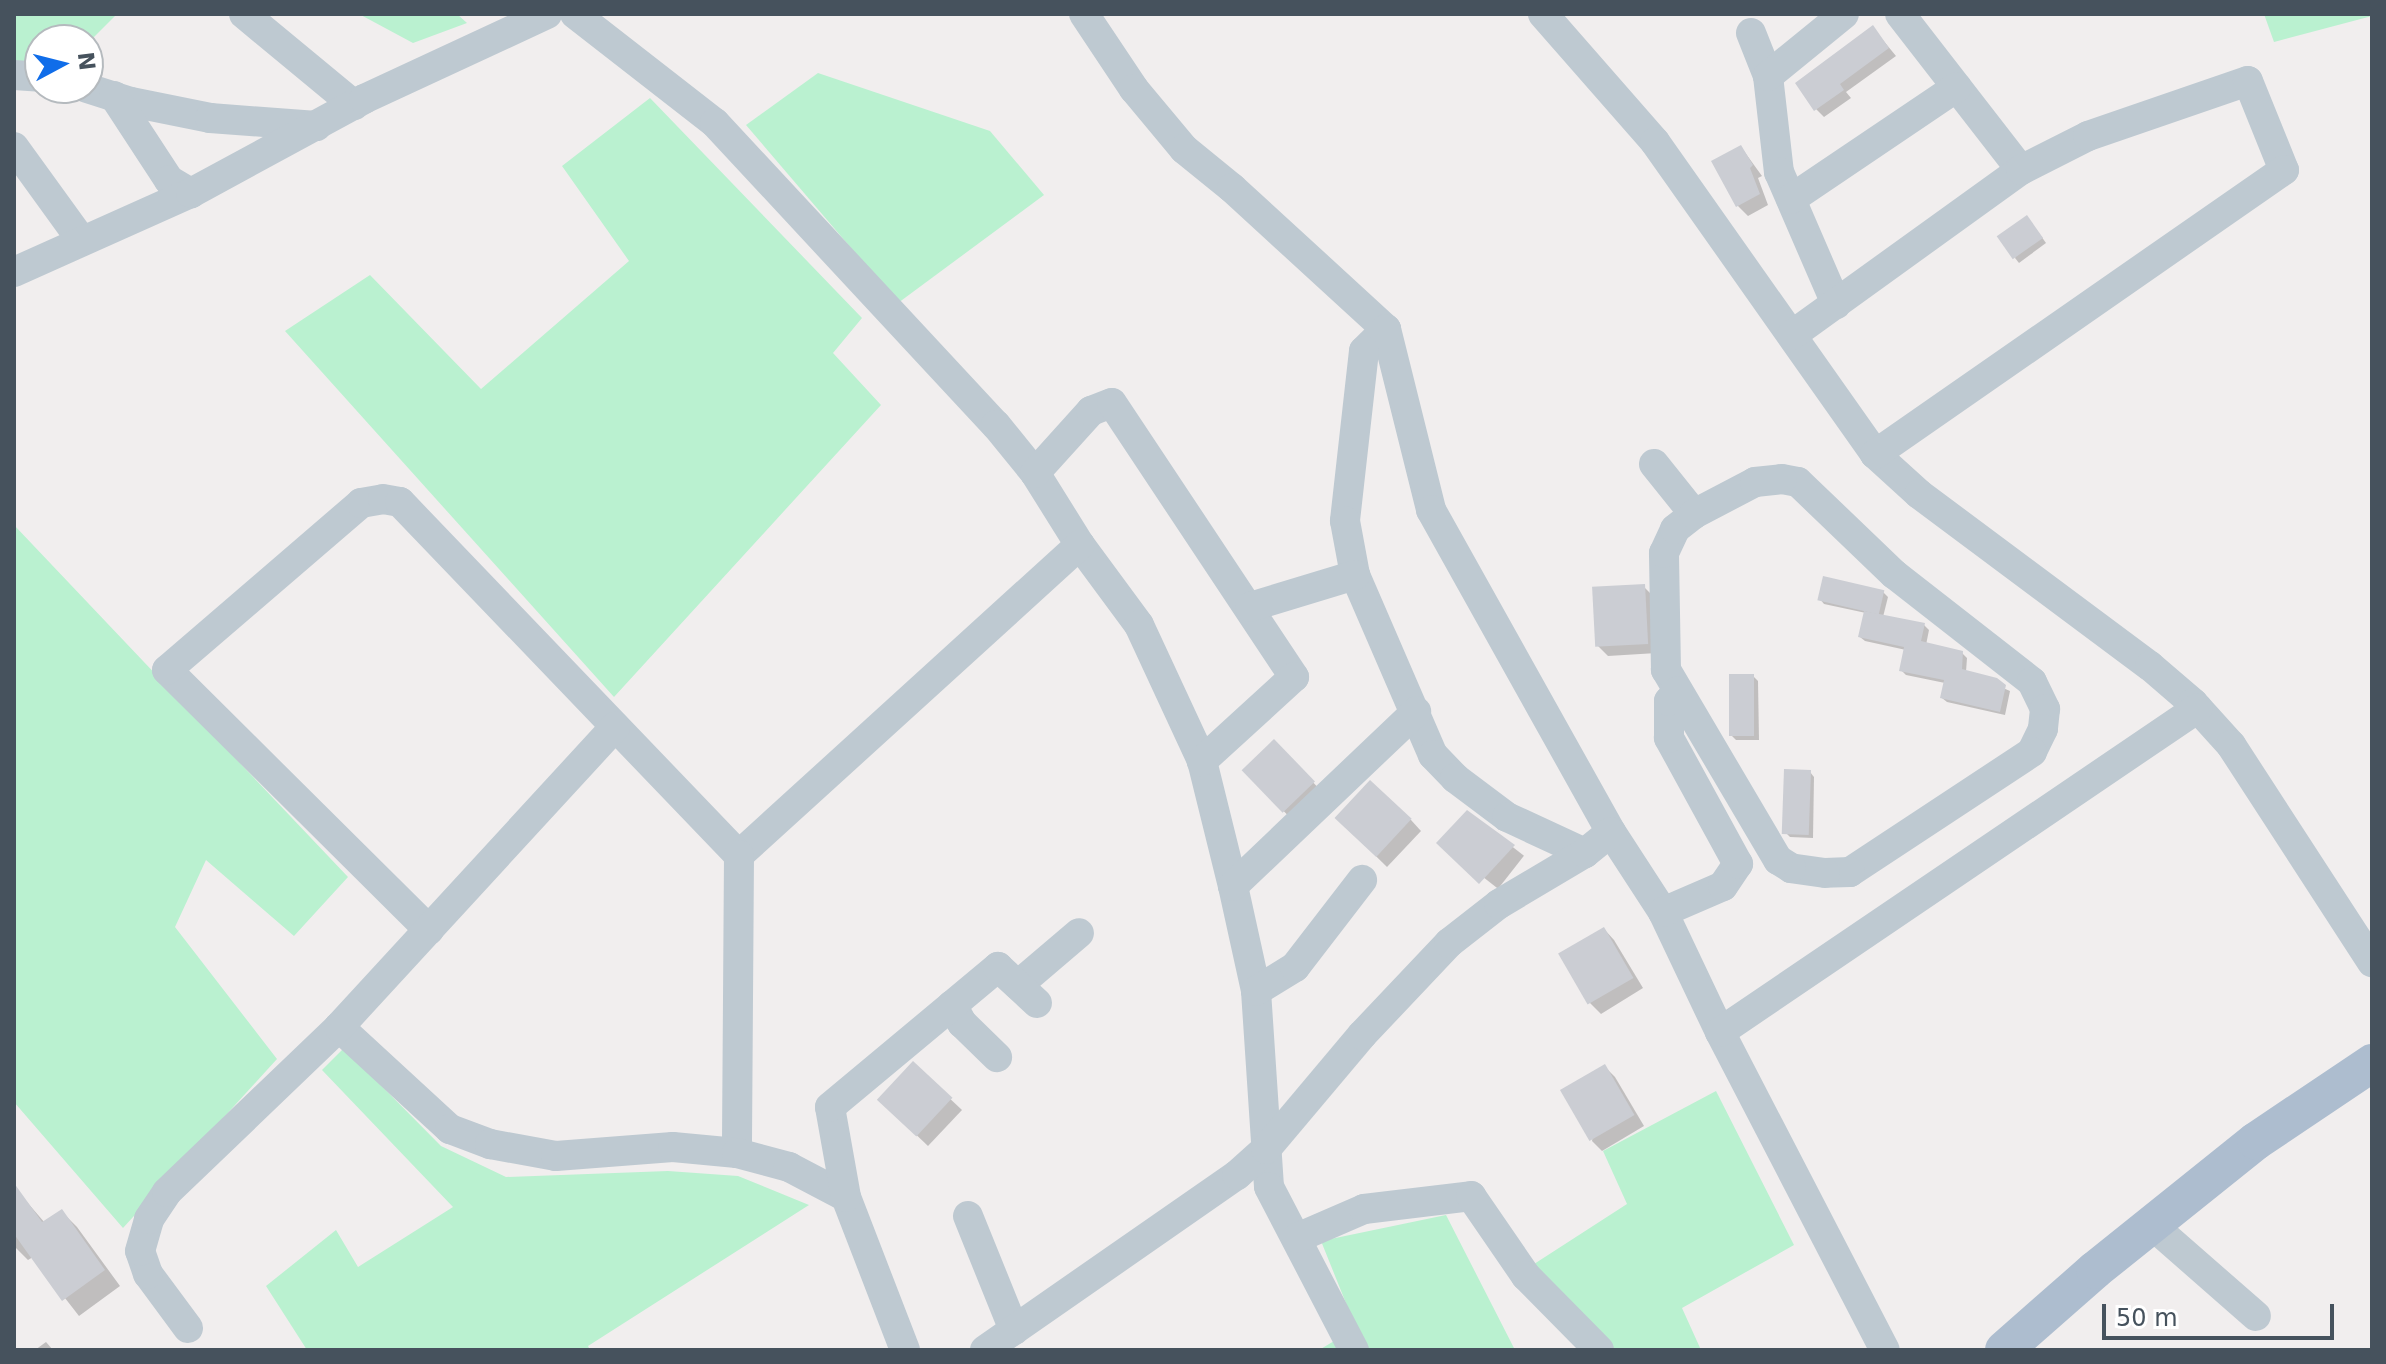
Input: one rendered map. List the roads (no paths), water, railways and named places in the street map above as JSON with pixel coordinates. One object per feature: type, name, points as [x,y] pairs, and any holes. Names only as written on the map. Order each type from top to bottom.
[{"type":"main road","points":[[2004,1350],[2256,1141],[2372,1063]]},
{"type":"street","points":[[244,14],[354,105]]},
{"type":"street","points":[[14,272],[191,193],[354,105],[547,14]]},
{"type":"street","points":[[575,14],[715,123],[996,425],[1035,473],[1080,545],[1139,625],[1202,761],[1233,886],[1256,991],[1269,1187],[1354,1350]]},
{"type":"street","points":[[1084,14],[1134,89],[1184,149],[1232,188],[1386,329],[1431,510],[1611,832],[1663,912],[1720,1032],[1885,1350]]},
{"type":"street","points":[[1543,14],[1655,142],[1875,454],[1919,494],[2150,666],[2198,708],[2231,745],[2372,962]]},
{"type":"street","points":[[1768,76],[1844,14]]},
{"type":"street","points":[[1900,14],[2021,170]]},
{"type":"street","points":[[1751,33],[1768,76],[1779,172],[1836,304]]},
{"type":"street","points":[[1792,335],[2021,170],[2088,136],[2248,81],[2284,170],[1875,454]]},
{"type":"street","points":[[1791,199],[1957,87]]},
{"type":"street","points":[[104,93],[210,118],[317,126]]},
{"type":"street","points":[[104,96],[169,180],[191,193]]},
{"type":"street","points":[[14,147],[82,241]]},
{"type":"street","points":[[1386,329],[1364,351],[1345,521],[1355,575],[1433,755],[1455,778],[1507,817],[1585,853]]},
{"type":"street","points":[[1035,473],[1091,411],[1112,403],[1294,677],[1202,761]]},
{"type":"street","points":[[1654,464],[1694,514]]},
{"type":"street","points":[[1782,479],[1798,482],[1894,574],[2032,682],[2045,709],[2043,729],[2032,752],[1850,872],[1825,873],[1791,868],[1778,860],[1678,691],[1666,670],[1664,553],[1675,529],[1694,514],[1755,482],[1782,479]]},
{"type":"street","points":[[429,930],[167,670],[361,503],[383,499],[400,502],[739,855],[737,1153]]},
{"type":"street","points":[[739,855],[1080,545]]},
{"type":"street","points":[[1250,607],[1355,575]]},
{"type":"street","points":[[1663,912],[1723,886],[1738,864],[1669,738],[1669,701],[1678,691]]},
{"type":"street","points":[[1720,1032],[2198,708]]},
{"type":"street","points":[[1233,886],[1416,712]]},
{"type":"street","points":[[188,1328],[148,1274],[140,1251],[149,1219],[167,1192],[339,1027],[615,727]]},
{"type":"street","points":[[985,1350],[1237,1175],[1266,1149],[1362,1035],[1449,943],[1499,904],[1585,853],[1611,832]]},
{"type":"street","points":[[1256,991],[1295,967],[1362,880]]},
{"type":"street","points":[[905,1350],[846,1197],[830,1107],[998,967],[1028,994],[1079,933]]},
{"type":"street","points":[[952,1005],[962,1023],[997,1057]]},
{"type":"street","points":[[339,1027],[450,1129],[490,1144],[556,1156],[673,1147],[737,1153],[789,1167],[846,1197]]},
{"type":"street","points":[[1297,1238],[1364,1209],[1471,1196],[1526,1276],[1599,1350]]},
{"type":"street","points":[[968,1216],[1014,1330]]},
{"type":"street","points":[[2152,1225],[2256,1316]]}]
